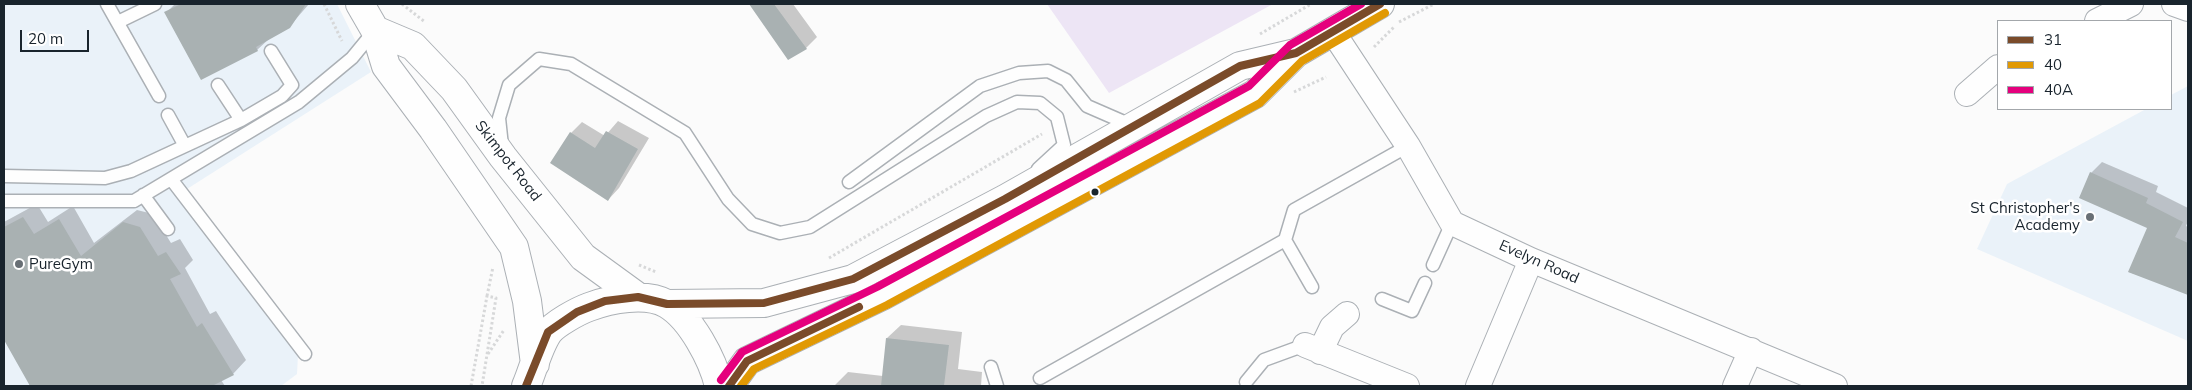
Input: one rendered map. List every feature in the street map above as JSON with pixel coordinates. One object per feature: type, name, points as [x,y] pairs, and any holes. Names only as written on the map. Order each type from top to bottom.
[{"type":"main road","points":[[360,4],[375,30],[386,66],[514,247],[527,300],[530,375]]},
{"type":"main road","points":[[729,386],[747,362],[882,296],[1255,94],[1296,53],[1380,4]]},
{"type":"main road","name":"Skimpot Road","points":[[375,30],[413,46],[454,89],[503,157],[583,257],[638,297]]},
{"type":"main road","points":[[530,375],[548,332],[578,312],[606,301],[638,297],[667,304],[764,304],[853,279],[1005,199],[1240,66],[1296,53]]},
{"type":"main road","points":[[667,304],[691,326],[706,351],[719,386]]},
{"type":"street","points":[[2100,20],[2131,4]]},
{"type":"street","points":[[2174,4],[2188,9]]},
{"type":"street","points":[[1333,32],[1408,146],[1452,223]]},
{"type":"street","points":[[1967,94],[1997,67]]},
{"type":"street","name":"Evelyn Road","points":[[1452,223],[1531,260],[1835,386]]},
{"type":"street","points":[[1478,386],[1531,260]]},
{"type":"street","points":[[1347,314],[1312,349],[1407,386]]},
{"type":"street","points":[[1735,386],[1752,350]]},
{"type":"lane","points":[[107,4],[158,96]]},
{"type":"lane","points":[[118,22],[155,4]]},
{"type":"lane","points":[[4,201],[134,201],[299,102],[352,58],[375,30]]},
{"type":"lane","points":[[4,176],[105,178],[131,171],[185,146],[240,120],[282,96],[292,85],[271,51]]},
{"type":"lane","points":[[503,157],[499,118],[509,85],[539,59],[571,64],[686,133],[728,199],[752,224],[780,233],[810,227],[986,116],[1017,102],[1040,104],[1056,117],[1064,145],[1005,199]]},
{"type":"lane","points":[[850,182],[980,86],[1019,72],[1048,71],[1066,80],[1087,106],[1133,126]]},
{"type":"lane","points":[[218,85],[240,120]]},
{"type":"lane","points":[[168,115],[185,146]]},
{"type":"lane","points":[[1040,378],[1285,240],[1294,210],[1408,146]]},
{"type":"lane","points":[[171,179],[306,354]]},
{"type":"lane","points":[[143,195],[168,229]]},
{"type":"lane","points":[[1433,265],[1452,223]]},
{"type":"lane","points":[[1285,240],[1312,287]]},
{"type":"lane","points":[[1382,299],[1412,311],[1425,283]]},
{"type":"lane","points":[[1246,382],[1264,360],[1312,349]]},
{"type":"lane","points":[[992,368],[997,386]]},
{"type":"path","points":[[324,4],[345,48]]},
{"type":"path","points":[[1374,47],[1398,23],[1434,4]]},
{"type":"path","points":[[472,386],[489,278]]},
{"type":"path","points":[[482,386],[496,298],[487,296]]},
{"type":"shaded area","points":[[4,4],[337,4],[371,72],[176,196],[298,355],[297,374],[281,386],[4,386]]},
{"type":"shaded area","points":[[1047,4],[1273,4],[1109,93]]},
{"type":"shaded area","name":"St Christopher's Academy","points":[[2188,86],[2188,341],[1977,249],[2007,184],[2144,110],[2172,110],[2172,94]]},
{"type":"building","points":[[181,4],[306,4],[290,28],[256,47],[258,51],[201,80],[164,12]]},
{"type":"building","points":[[749,4],[774,4],[807,49],[788,60]]},
{"type":"building","points":[[606,131],[638,149],[608,201],[550,163],[570,132],[595,148]]},
{"type":"building","points":[[2090,172],[2148,198],[2146,203],[2183,222],[2175,237],[2188,243],[2188,295],[2128,272],[2147,228],[2079,198]]},
{"type":"building","points":[[23,217],[34,234],[59,219],[81,256],[123,222],[140,227],[158,256],[166,252],[181,274],[170,279],[197,327],[202,323],[234,375],[212,386],[30,386],[4,340],[4,227]]},
{"type":"building","points":[[886,338],[949,345],[944,386],[881,386]]},
{"type":"transit line","name":"40A","points":[[721,380],[742,352],[877,287],[1249,86],[1290,45],[1361,4]]},
{"type":"transit line","name":"31","points":[[526,386],[548,332],[577,312],[605,301],[638,297],[667,304],[764,303],[853,279],[1005,199],[1240,66],[1296,53],[1380,4]]},
{"type":"transit line","name":"40","points":[[741,386],[754,369],[887,305],[1260,103],[1302,61],[1385,13]]},
{"type":"transit line","name":"31","points":[[729,386],[747,361],[859,307]]},
{"type":"place","name":"St Christopher's Academy","points":[[2090,217]]},
{"type":"place","name":"PureGym","points":[[19,264]]}]
